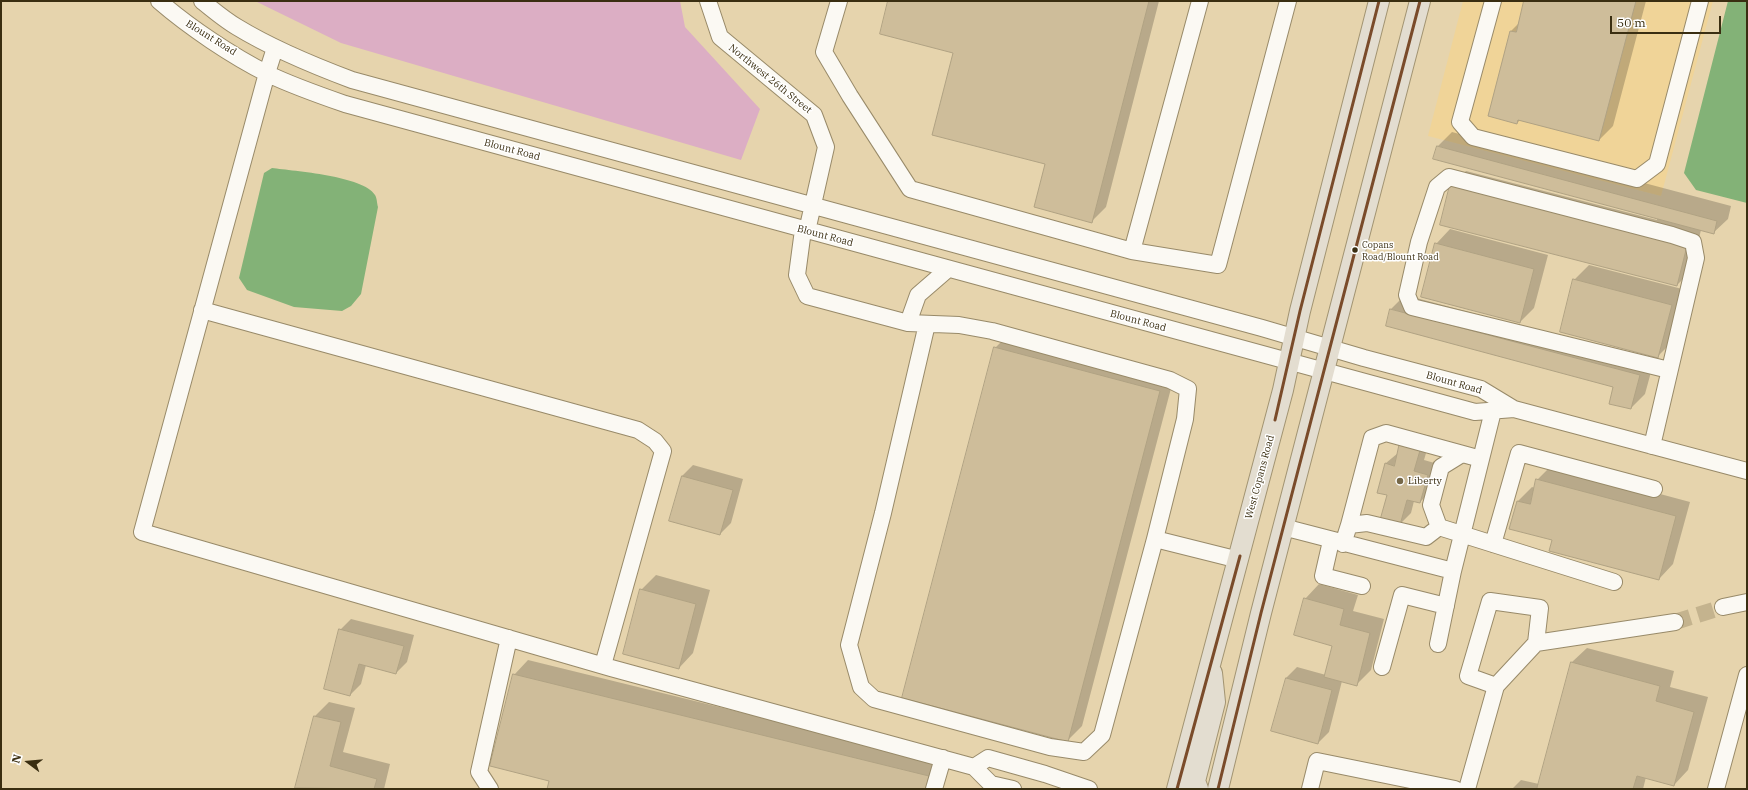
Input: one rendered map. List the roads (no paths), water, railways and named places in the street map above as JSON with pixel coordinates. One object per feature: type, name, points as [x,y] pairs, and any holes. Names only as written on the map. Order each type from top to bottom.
[{"type":"main road","name":"West Copans Road","points":[[1178,789],[1211,659],[1239,560],[1379,1]]},
{"type":"main road","points":[[1218,789],[1283,527],[1420,1]]},
{"type":"main road","points":[[1198,789],[1195,781],[1215,702],[1211,659]]},
{"type":"street","name":"Blount Road","points":[[159,1],[179,18],[267,73],[295,86],[345,104],[1323,372],[1475,412],[1514,410],[1747,471]]},
{"type":"street","name":"Blount Road","points":[[202,1],[236,26],[275,48],[302,61],[352,80],[1481,389],[1514,410]]},
{"type":"street","name":"Northwest 26th Street","points":[[708,1],[720,38],[814,116],[826,147],[805,230],[797,275],[807,296],[908,323],[959,325],[992,331],[1170,380],[1188,389],[1185,419],[1155,539]]},
{"type":"street","points":[[839,1],[824,52],[850,96],[910,189],[1132,251],[1218,265],[1288,1]]},
{"type":"street","points":[[1132,251],[1200,1]]},
{"type":"street","points":[[1493,1],[1460,122],[1472,137],[1637,179],[1657,164],[1700,1]]},
{"type":"street","points":[[275,48],[142,532],[603,666],[974,767],[990,784],[1013,789]]},
{"type":"street","points":[[1652,446],[1696,258],[1693,242],[1628,223],[1449,177],[1437,186],[1419,242],[1407,295],[1412,307],[1669,370]]},
{"type":"street","points":[[908,323],[918,295],[948,269]]},
{"type":"street","points":[[202,310],[638,430],[655,441],[664,451],[603,666]]},
{"type":"street","points":[[927,324],[883,513],[849,645],[861,688],[874,699],[1050,747],[1084,752],[1102,735],[1155,539],[1239,560]]},
{"type":"street","points":[[1438,644],[1453,571],[1463,536],[1493,411]]},
{"type":"street","points":[[1362,586],[1323,576],[1337,542],[1349,525],[1372,438],[1386,433],[1481,459]]},
{"type":"street","points":[[1493,544],[1519,453],[1654,489]]},
{"type":"street","points":[[1462,454],[1441,467],[1431,505],[1439,527],[1463,536],[1614,582]]},
{"type":"street","points":[[1349,525],[1367,523],[1426,537],[1439,527]]},
{"type":"street","points":[[1283,527],[1453,571]]},
{"type":"street","points":[[1382,667],[1402,595],[1446,606]]},
{"type":"street","points":[[1467,789],[1496,686],[1536,644],[1540,608],[1490,601],[1468,676],[1496,686]]},
{"type":"street","points":[[1723,607],[1747,602]]},
{"type":"street","points":[[1536,644],[1675,622]]},
{"type":"street","points":[[490,789],[479,772],[509,638]]},
{"type":"street","points":[[1716,789],[1747,675]]},
{"type":"street","points":[[934,789],[943,758]]},
{"type":"street","points":[[974,767],[988,758],[1045,774],[1089,789]]},
{"type":"street","points":[[1310,789],[1317,761],[1455,789]]},
{"type":"tunnel","points":[[1675,622],[1723,607]]},
{"type":"place","name":"Copans Road/Blount Road","points":[[1355,250]]},
{"type":"place","name":"Liberty","points":[[1400,481]]}]
